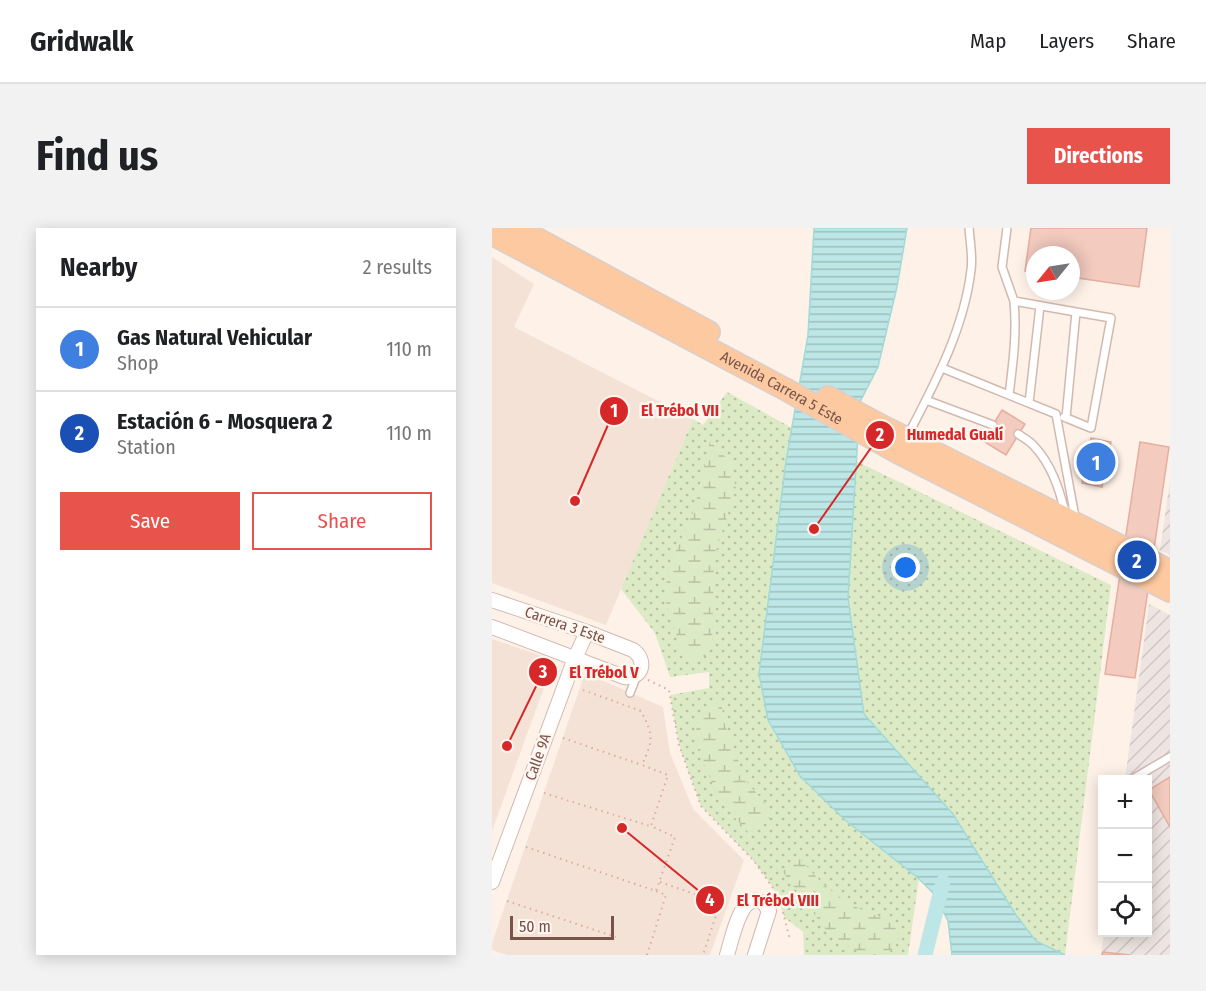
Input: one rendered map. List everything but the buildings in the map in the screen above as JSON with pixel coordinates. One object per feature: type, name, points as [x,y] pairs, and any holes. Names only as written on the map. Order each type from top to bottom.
[{"type":"main road","name":"Avenida Carrera 5 Este","points":[[517,228],[784,381],[1170,591]]},
{"type":"main road","name":"Avenida Carrera 5 Este","points":[[492,234],[784,381]]},
{"type":"main road","name":"Avenida Carrera 5 Este","points":[[903,445],[1071,521],[1170,571]]},
{"type":"street","name":"Carrera 3 Este","points":[[492,600],[633,650],[640,654],[641,668],[638,675],[632,678],[624,677],[492,627]]},
{"type":"street","name":"Calle 9A","points":[[492,882],[574,658],[587,632]]},
{"type":"street","points":[[727,955],[741,914],[750,902],[757,900],[764,903],[769,911],[755,955]]},
{"type":"lane","points":[[903,445],[942,368],[956,334],[972,268],[969,228]]},
{"type":"lane","points":[[1007,228],[1002,267],[1014,302],[1016,322],[1009,395]]},
{"type":"lane","points":[[942,368],[1090,428],[1111,318],[1014,302]]},
{"type":"lane","points":[[1029,403],[1040,306]]},
{"type":"lane","points":[[1066,418],[1076,312]]},
{"type":"lane","points":[[926,400],[993,425]]},
{"type":"lane","points":[[1056,414],[1071,521]]},
{"type":"lane","points":[[1018,434],[1032,444],[1046,460],[1071,521]]},
{"type":"lane","points":[[630,693],[638,675]]},
{"type":"lane","points":[[1139,775],[1170,757]]},
{"type":"path","points":[[638,675],[669,690],[679,745],[701,806],[754,861],[775,891],[778,900]]},
{"type":"path","points":[[580,688],[641,711],[650,728],[651,745],[642,765]]},
{"type":"path","points":[[563,738],[668,775],[651,826]]},
{"type":"path","points":[[544,793],[651,826],[675,837],[656,891]]},
{"type":"path","points":[[525,847],[666,895],[647,955]]},
{"type":"path","points":[[660,882],[720,903],[703,955]]},
{"type":"path","points":[[507,901],[616,937]]},
{"type":"path","points":[[782,909],[790,940]]},
{"type":"shaded area","points":[[492,257],[534,284],[514,327],[693,419],[606,625],[492,583]]},
{"type":"shaded area","points":[[1170,481],[1170,555],[1160,550]]},
{"type":"shaded area","points":[[1149,604],[1170,615],[1170,955],[1101,955],[1103,937],[1152,937],[1152,775],[1126,775]]},
{"type":"shaded area","points":[[492,639],[554,660],[492,831]]},
{"type":"shaded area","points":[[585,673],[663,707],[670,753],[693,809],[744,860],[710,955],[507,955],[492,950],[492,943]]},
{"type":"green space","points":[[727,392],[792,428],[759,674],[845,820],[919,878],[908,955],[804,955],[803,932],[785,918],[775,891],[754,861],[701,806],[679,745],[670,695],[709,688],[709,672],[670,677],[655,633],[621,589],[693,419],[703,425]]},
{"type":"green space","points":[[710,441],[731,463],[736,489],[714,557],[712,643],[705,656],[691,660],[681,649],[666,602],[666,586],[669,566],[694,510]]},
{"type":"green space","points":[[856,461],[1111,585],[1065,955],[1036,941],[1016,915],[953,814],[864,714],[848,598]]},
{"type":"green space","points":[[721,702],[725,725],[746,781],[775,815],[748,832],[723,805],[698,751],[696,730],[702,710]]},
{"type":"green space","points":[[799,857],[821,882],[838,895],[856,907],[885,919],[896,928],[899,936],[898,942],[887,955],[864,955],[829,934],[782,871]]},
{"type":"water","points":[[814,228],[907,228],[897,287],[878,367],[860,402],[848,598],[864,714],[953,814],[1016,915],[1036,941],[1065,955],[952,955],[948,921],[935,895],[918,878],[845,820],[800,776],[768,720],[759,674],[786,461],[808,335]]},
{"type":"waterway","points":[[925,955],[943,882]]},
{"type":"place","name":"Gas Natural Vehicular","points":[[1096,462]]},
{"type":"place","name":"El Trébol VII","points":[[575,501]]},
{"type":"place","name":"Humedal Gualí","points":[[814,529]]},
{"type":"place","name":"Estación 6 - Mosquera 2","points":[[1137,560]]},
{"type":"place","name":"El Trébol V","points":[[507,746]]},
{"type":"place","name":"El Trébol VIII","points":[[622,828]]}]
